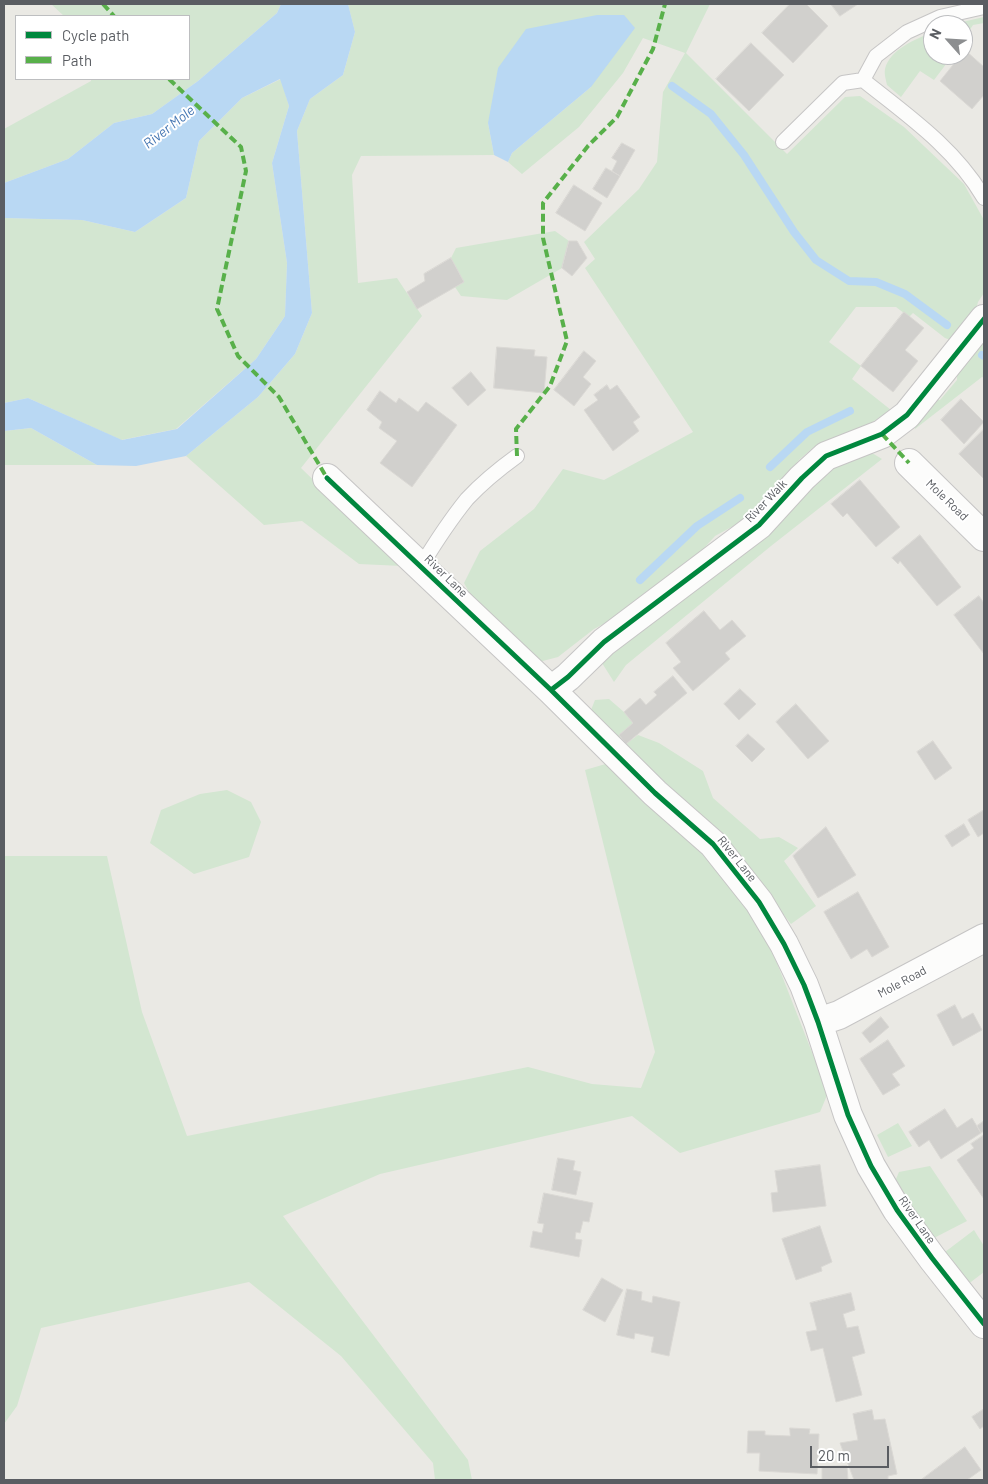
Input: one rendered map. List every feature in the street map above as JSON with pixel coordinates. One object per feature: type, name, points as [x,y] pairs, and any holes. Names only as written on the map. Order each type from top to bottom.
[{"type":"street","name":"River Walk","points":[[551,690],[568,677],[604,642],[758,525],[802,478],[826,456],[882,434],[907,416],[984,319]]},
{"type":"street","name":"Mole Road","points":[[909,462],[984,537]]},
{"type":"street","name":"River Lane","points":[[327,478],[551,690],[655,794],[713,844],[759,902],[784,944],[804,985],[848,1116],[871,1166],[897,1210],[984,1324]]},
{"type":"street","name":"Mole Road","points":[[818,1022],[839,1015],[984,938]]},
{"type":"lane","points":[[863,80],[876,56],[907,32],[940,17],[984,7]]},
{"type":"lane","points":[[783,142],[843,84],[863,80]]},
{"type":"lane","points":[[863,80],[939,141],[984,198]]},
{"type":"lane","points":[[421,566],[468,498],[516,456]]},
{"type":"green space","points":[[51,4],[281,4],[277,13],[198,81],[152,114],[114,123],[68,159],[4,183],[4,129],[91,80],[190,80],[190,15],[63,15]]},
{"type":"green space","points":[[348,4],[710,4],[686,53],[787,154],[845,97],[860,96],[904,127],[964,184],[984,220],[984,293],[978,302],[975,313],[953,341],[945,338],[913,313],[909,317],[896,307],[856,307],[829,342],[861,366],[852,379],[891,410],[871,423],[814,447],[800,459],[748,518],[715,536],[691,563],[628,611],[594,629],[558,657],[535,663],[480,612],[464,583],[480,551],[534,509],[563,469],[604,480],[693,432],[585,268],[595,259],[584,242],[639,189],[657,162],[663,92],[685,53],[643,38],[623,73],[579,127],[522,174],[508,162],[512,153],[591,87],[488,123],[494,155],[361,156],[352,175],[358,283],[397,278],[422,316],[301,468],[402,566],[359,564],[302,521],[264,525],[186,456],[258,397],[295,354],[312,313],[297,131],[310,99],[343,75],[355,32]]},
{"type":"green space","points":[[984,17],[984,23],[973,25],[973,20]]},
{"type":"green space","points":[[923,36],[923,65],[945,65],[934,80],[920,71],[901,97],[887,85],[885,69],[892,56],[898,50]]},
{"type":"green space","points":[[281,79],[289,106],[272,163],[287,263],[285,316],[256,359],[176,429],[121,440],[28,398],[4,403],[4,218],[82,220],[135,232],[186,198],[199,141],[242,98]]},
{"type":"green space","points":[[555,231],[569,241],[562,268],[507,300],[461,296],[455,287],[464,282],[451,258],[456,248]]},
{"type":"green space","points":[[984,335],[984,378],[982,377],[915,429],[913,422],[931,399],[940,400],[957,380],[957,368]]},
{"type":"green space","points":[[31,428],[97,465],[4,465],[4,431]]},
{"type":"green space","points":[[863,451],[872,453],[882,459],[771,546],[626,665],[614,682],[602,663],[606,651],[820,473]]},
{"type":"green space","points":[[609,699],[633,723],[619,735],[626,744],[638,735],[659,743],[703,771],[713,798],[760,839],[779,837],[798,848],[784,861],[816,906],[791,924],[757,881],[587,720],[595,700]]},
{"type":"green space","points":[[609,763],[708,854],[764,930],[828,1093],[820,1112],[680,1153],[632,1116],[380,1174],[283,1216],[468,1460],[472,1480],[435,1480],[433,1463],[341,1356],[249,1282],[41,1328],[17,1406],[4,1424],[4,856],[107,856],[142,1012],[187,1136],[528,1067],[592,1084],[641,1088],[655,1052],[585,770]]},
{"type":"green space","points":[[227,790],[251,802],[261,822],[249,857],[194,874],[150,843],[161,810],[200,794]]},
{"type":"green space","points":[[898,1123],[912,1146],[888,1157],[877,1135]]},
{"type":"green space","points":[[930,1166],[967,1221],[932,1239],[893,1186],[899,1172]]},
{"type":"green space","points":[[974,1230],[984,1246],[984,1272],[967,1285],[945,1252]]},
{"type":"water","name":"River Mole","points":[[281,4],[348,4],[355,32],[343,75],[310,99],[297,131],[312,313],[295,354],[258,397],[186,456],[136,466],[97,465],[31,428],[4,431],[4,403],[28,398],[122,440],[177,429],[256,359],[285,316],[287,263],[272,163],[289,106],[280,79],[242,98],[199,141],[186,198],[135,232],[82,220],[4,218],[4,183],[68,159],[114,123],[152,114],[198,81],[277,13]]},
{"type":"water","points":[[597,15],[624,15],[635,28],[591,87],[512,153],[508,162],[494,155],[488,123],[498,68],[526,29]]},
{"type":"building","points":[[790,4],[806,4],[828,26],[793,63],[762,33]]},
{"type":"building","points":[[831,4],[858,4],[840,16]]},
{"type":"building","points":[[751,43],[784,75],[749,111],[716,79]]},
{"type":"building","points":[[973,57],[984,67],[984,95],[972,109],[940,81],[953,65],[973,65]]},
{"type":"building","points":[[622,143],[635,150],[620,176],[612,171],[617,161],[612,158]]},
{"type":"building","points":[[606,168],[620,176],[607,198],[593,189]]},
{"type":"building","points":[[574,185],[602,203],[585,231],[556,213]]},
{"type":"building","points":[[569,241],[577,241],[587,258],[572,276],[562,268]]},
{"type":"building","points":[[451,258],[464,282],[417,309],[407,292],[425,281],[424,274]]},
{"type":"building","points":[[904,312],[924,328],[905,350],[918,361],[893,392],[861,366]]},
{"type":"building","points":[[497,347],[535,350],[534,356],[547,357],[544,393],[494,388]]},
{"type":"building","points":[[584,351],[596,361],[583,377],[591,384],[574,406],[554,390]]},
{"type":"building","points":[[471,372],[486,390],[468,406],[452,388]]},
{"type":"building","points":[[607,385],[610,390],[617,385],[640,417],[633,422],[639,431],[613,451],[584,410],[598,400],[594,395]]},
{"type":"building","points":[[380,391],[396,403],[399,398],[418,412],[426,402],[457,425],[412,487],[380,463],[397,441],[379,428],[382,422],[367,410]]},
{"type":"building","points":[[961,399],[984,422],[964,444],[941,420]]},
{"type":"building","points":[[984,429],[984,479],[959,454]]},
{"type":"building","points":[[860,480],[900,527],[876,547],[847,513],[843,517],[831,504]]},
{"type":"building","points":[[920,535],[961,587],[937,606],[900,561],[898,564],[892,558]]},
{"type":"building","points":[[979,596],[984,603],[984,654],[954,615]]},
{"type":"building","points":[[704,611],[720,630],[732,620],[746,636],[725,653],[730,659],[693,691],[673,668],[681,662],[666,643]]},
{"type":"building","points":[[673,676],[687,693],[626,744],[619,735],[633,723],[624,712],[640,698],[646,705],[657,695],[654,692]]},
{"type":"building","points":[[740,689],[756,704],[739,720],[724,704]]},
{"type":"building","points":[[796,704],[829,741],[808,759],[776,722]]},
{"type":"building","points":[[748,734],[765,749],[752,762],[736,746]]},
{"type":"building","points":[[933,741],[952,768],[935,780],[917,752]]},
{"type":"building","points":[[984,810],[984,833],[978,837],[968,820]]},
{"type":"building","points":[[964,824],[970,835],[952,847],[945,836]]},
{"type":"building","points":[[826,827],[856,875],[818,898],[793,856]]},
{"type":"building","points":[[858,892],[889,947],[872,957],[867,949],[851,959],[824,912]]},
{"type":"building","points":[[955,1005],[962,1019],[973,1013],[982,1030],[953,1046],[937,1015]]},
{"type":"building","points":[[881,1017],[889,1027],[870,1043],[862,1033]]},
{"type":"building","points":[[888,1040],[905,1066],[892,1074],[900,1085],[883,1095],[860,1059]]},
{"type":"building","points":[[945,1109],[957,1128],[972,1118],[981,1133],[941,1159],[929,1140],[919,1147],[909,1132]]},
{"type":"building","points":[[984,1121],[984,1131],[981,1133],[977,1126]]},
{"type":"building","points":[[984,1135],[984,1199],[957,1160],[974,1148],[971,1144]]},
{"type":"building","points":[[558,1158],[575,1161],[573,1170],[581,1172],[576,1195],[552,1190]]},
{"type":"building","points":[[820,1165],[826,1206],[773,1212],[771,1193],[778,1192],[775,1171]]},
{"type":"building","points":[[544,1193],[593,1203],[589,1222],[583,1221],[580,1233],[576,1232],[575,1239],[582,1240],[579,1257],[530,1247],[533,1231],[542,1233],[544,1224],[538,1223]]},
{"type":"building","points":[[820,1226],[832,1262],[821,1267],[822,1271],[796,1280],[782,1239]]},
{"type":"building","points":[[602,1278],[623,1290],[605,1322],[583,1310]]},
{"type":"building","points":[[627,1289],[642,1292],[641,1300],[652,1303],[653,1296],[680,1302],[669,1356],[651,1352],[654,1337],[635,1333],[634,1339],[617,1335]]},
{"type":"building","points":[[851,1293],[855,1310],[843,1314],[847,1328],[858,1326],[865,1353],[852,1357],[862,1395],[836,1402],[823,1348],[811,1351],[806,1332],[817,1330],[810,1303]]},
{"type":"building","points":[[984,1409],[984,1426],[980,1429],[972,1417]]},
{"type":"building","points":[[872,1410],[874,1420],[885,1419],[897,1474],[888,1476],[888,1480],[854,1480],[840,1443],[858,1440],[853,1414]]},
{"type":"building","points":[[790,1428],[810,1429],[809,1434],[819,1434],[817,1474],[759,1471],[760,1453],[747,1453],[748,1431],[765,1431],[765,1435],[790,1436]]},
{"type":"building","points":[[965,1447],[981,1470],[967,1480],[921,1480]]},
{"type":"building","points":[[847,1466],[848,1480],[822,1480],[822,1467]]},
{"type":"waterway","points":[[672,86],[711,114],[744,155],[794,232],[816,260],[849,281],[876,282],[905,294],[947,325]]},
{"type":"waterway","points":[[770,467],[807,432],[850,411]]},
{"type":"waterway","points":[[640,580],[697,526],[740,498]]},
{"type":"marked path","points":[[103,4],[113,15]]},
{"type":"marked path","points":[[517,456],[516,429],[550,386],[567,341],[543,238],[543,203],[588,146],[617,117],[653,49],[665,4]]},
{"type":"marked path","points":[[170,80],[241,147],[246,171],[217,309],[238,356],[279,397],[327,478]]},
{"type":"marked path","points":[[882,434],[909,463]]},
{"type":"cycle path","points":[[551,690],[568,677],[604,642],[759,525],[802,478],[826,456],[882,434],[907,415],[984,319]]},
{"type":"cycle path","points":[[327,478],[551,690],[655,793],[713,844],[759,902],[784,944],[804,985],[848,1115],[871,1166],[897,1210],[984,1324]]}]
